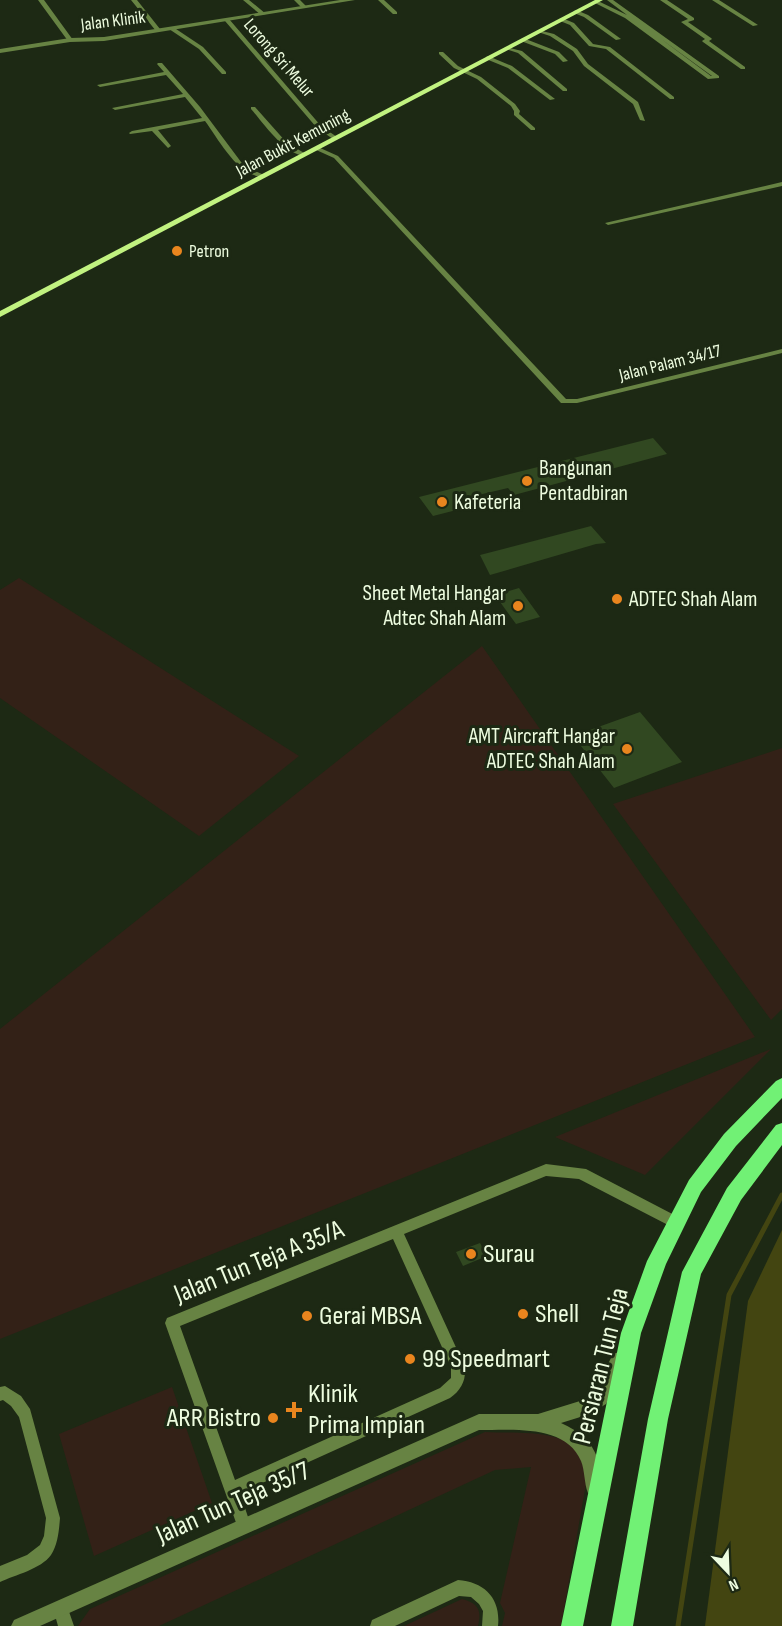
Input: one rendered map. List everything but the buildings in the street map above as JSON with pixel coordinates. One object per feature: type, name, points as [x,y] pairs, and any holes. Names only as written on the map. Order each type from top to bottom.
[{"type":"main road","name":"Jalan Bukit Kemuning","points":[[0,314],[598,1]]},
{"type":"main road","name":"Persiaran Tun Teja","points":[[572,1626],[631,1333],[657,1261],[695,1186],[738,1132],[782,1086]]},
{"type":"main road","points":[[622,1626],[658,1419],[692,1272],[734,1194],[782,1131]]},
{"type":"street","name":"Jalan Klinik","points":[[41,0],[70,40],[94,40],[352,0]]},
{"type":"street","points":[[134,0],[158,30]]},
{"type":"street","points":[[246,0],[263,14]]},
{"type":"street","points":[[297,0],[304,7]]},
{"type":"street","points":[[381,0],[395,13]]},
{"type":"street","points":[[598,1],[627,17],[691,61],[610,0]]},
{"type":"street","points":[[663,0],[692,19],[684,22],[699,30],[709,39],[705,41],[743,68]]},
{"type":"street","points":[[715,0],[755,25]]},
{"type":"street","points":[[576,12],[586,16],[618,39]]},
{"type":"street","name":"Lorong Sri Melur","points":[[227,20],[319,127],[335,138]]},
{"type":"street","points":[[562,20],[572,24],[591,45],[608,48],[614,52],[672,98]]},
{"type":"street","points":[[171,28],[201,48],[224,74]]},
{"type":"street","points":[[20,48],[57,39],[62,34],[62,29]]},
{"type":"street","points":[[540,31],[552,35],[575,50],[586,65],[636,103],[643,120]]},
{"type":"street","points":[[0,51],[70,40]]},
{"type":"street","points":[[523,40],[557,53],[565,61]]},
{"type":"street","points":[[508,48],[520,52],[565,90]]},
{"type":"street","points":[[557,53],[575,50]]},
{"type":"street","points":[[441,53],[464,71],[479,78],[513,105],[518,111],[516,114],[533,129]]},
{"type":"street","points":[[488,58],[510,67],[552,99]]},
{"type":"street","points":[[160,64],[187,95],[242,167],[262,177]]},
{"type":"street","points":[[100,85],[168,73]]},
{"type":"street","points":[[115,108],[187,95]]},
{"type":"street","points":[[253,108],[285,144],[304,155]]},
{"type":"street","points":[[132,133],[206,119]]},
{"type":"street","points":[[154,129],[168,146]]},
{"type":"street","name":"Jalan Palam 34/17","points":[[316,148],[336,157],[564,402],[577,401],[782,351]]},
{"type":"street","points":[[608,223],[782,184]]},
{"type":"street","points":[[231,1489],[445,1394],[455,1386],[460,1378],[458,1367],[396,1232],[546,1170],[581,1173],[675,1222]]},
{"type":"street","name":"Jalan Tun Teja A 35/A","points":[[244,1526],[172,1323],[396,1232]]},
{"type":"street","points":[[538,1422],[584,1408],[600,1398],[631,1333]]},
{"type":"street","points":[[0,1394],[5,1393],[16,1401],[25,1414],[53,1518],[51,1536],[45,1550],[32,1560],[0,1574]]},
{"type":"street","name":"Jalan Tun Teja 35/7","points":[[29,1624],[478,1422],[538,1422]]},
{"type":"street","points":[[538,1422],[558,1430],[585,1450],[592,1465],[595,1517]]},
{"type":"street","points":[[378,1626],[458,1588],[470,1587],[480,1593],[489,1604],[492,1615],[490,1626]]},
{"type":"street","points":[[61,1608],[66,1626]]},
{"type":"shaded area","points":[[19,578],[299,756],[199,836],[0,698],[0,590]]},
{"type":"shaded area","points":[[482,646],[755,1037],[0,1339],[0,1029]]},
{"type":"shaded area","points":[[782,748],[782,1009],[771,1020],[613,804]]},
{"type":"shaded area","points":[[771,1049],[645,1175],[555,1137]]},
{"type":"shaded area","points":[[782,1230],[782,1626],[705,1626],[748,1301]]},
{"type":"shaded area","points":[[172,1387],[212,1503],[94,1556],[59,1434]]},
{"type":"shaded area","points":[[485,1432],[540,1434],[555,1437],[577,1449],[584,1460],[586,1484],[561,1626],[502,1626],[505,1613],[500,1603],[531,1467],[495,1470],[159,1626],[78,1626],[90,1609]]},
{"type":"shaded area","points":[[462,1599],[478,1608],[478,1626],[404,1626]]},
{"type":"waterway","points":[[678,1626],[729,1295],[782,1195]]},
{"type":"place","name":"Petron","points":[[177,251]]},
{"type":"place","name":"Bangunan Pentadbiran","points":[[527,481]]},
{"type":"place","name":"Kafeteria","points":[[442,502]]},
{"type":"place","name":"ADTEC Shah Alam","points":[[617,599]]},
{"type":"place","name":"Sheet Metal Hangar Adtec Shah Alam","points":[[518,606]]},
{"type":"place","name":"AMT Aircraft Hangar ADTEC Shah Alam","points":[[627,749]]},
{"type":"place","name":"Surau","points":[[471,1254]]},
{"type":"place","name":"Shell","points":[[523,1314]]},
{"type":"place","name":"Gerai MBSA","points":[[307,1316]]},
{"type":"place","name":"99 Speedmart","points":[[410,1359]]},
{"type":"place","name":"Klinik Prima Impian","points":[[294,1410]]},
{"type":"place","name":"ARR Bistro","points":[[273,1418]]}]
